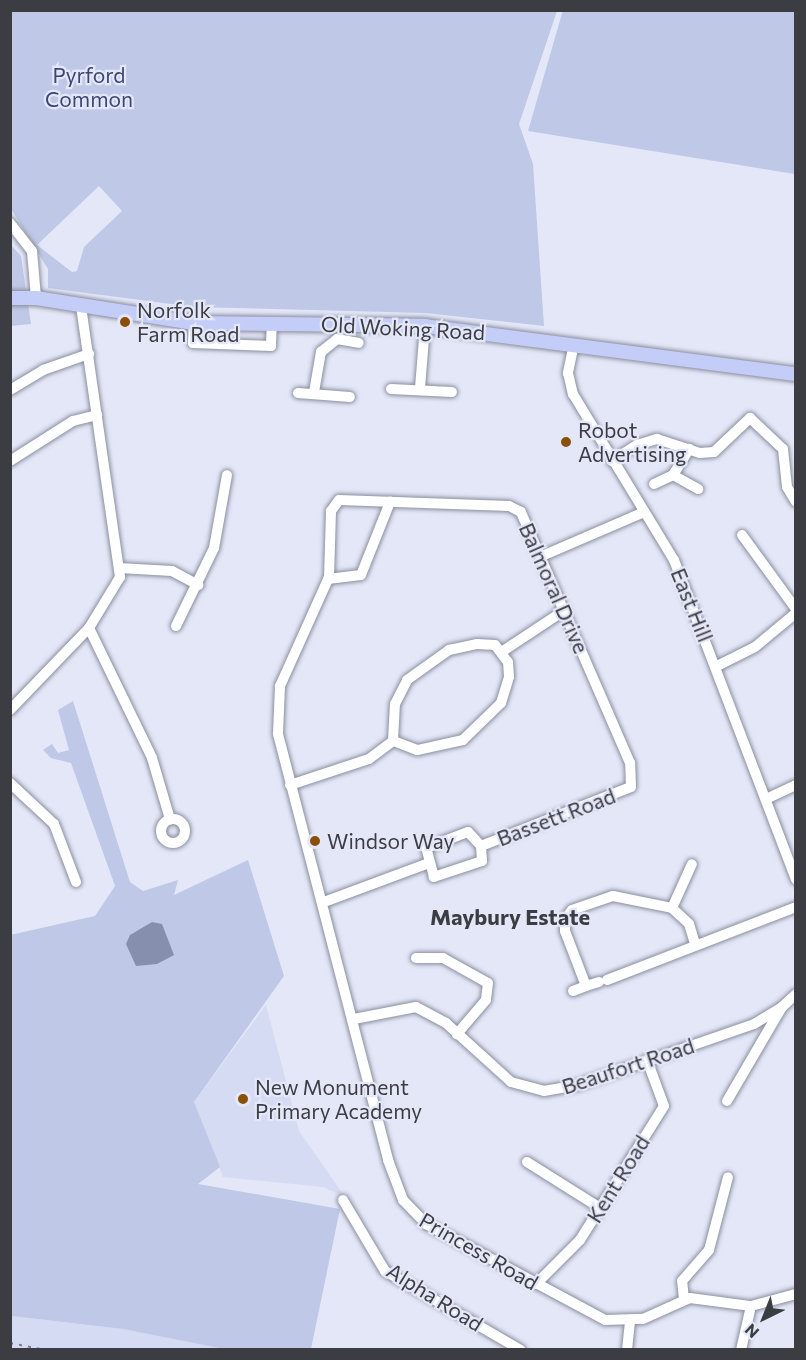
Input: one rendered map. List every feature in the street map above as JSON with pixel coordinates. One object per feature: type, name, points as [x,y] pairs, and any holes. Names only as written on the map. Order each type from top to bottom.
[{"type":"main road","name":"Old Woking Road","points":[[10,298],[36,298],[194,323],[342,322],[425,326],[795,374]]},
{"type":"street","points":[[10,223],[32,251],[36,298]]},
{"type":"street","points":[[10,710],[89,628],[109,600],[119,568],[81,306]]},
{"type":"street","points":[[314,392],[321,352],[337,339],[342,322]]},
{"type":"street","points":[[194,323],[193,343],[271,346],[272,323]]},
{"type":"street","points":[[420,388],[425,326]]},
{"type":"street","points":[[337,339],[359,343]]},
{"type":"street","name":"East Hill","points":[[574,344],[568,373],[573,394],[674,560],[717,666],[795,880]]},
{"type":"street","points":[[10,390],[43,370],[89,354]]},
{"type":"street","points":[[391,389],[420,388],[452,392]]},
{"type":"street","points":[[298,393],[314,392],[350,397]]},
{"type":"street","points":[[10,461],[73,421],[97,415]]},
{"type":"street","points":[[612,461],[637,445],[657,440],[689,450],[720,449],[745,420],[756,420],[783,449],[787,487],[795,502]]},
{"type":"street","points":[[654,484],[673,475],[689,450]]},
{"type":"street","points":[[176,626],[198,585],[214,548],[227,475]]},
{"type":"street","points":[[673,475],[698,489]]},
{"type":"street","points":[[328,579],[361,575],[390,502]]},
{"type":"street","name":"Balmoral Drive","points":[[290,785],[278,734],[280,686],[328,579],[333,503],[390,502],[516,508],[542,556],[630,763],[631,787]]},
{"type":"street","points":[[542,556],[644,512]]},
{"type":"street","points":[[717,666],[755,647],[795,611],[742,535]]},
{"type":"street","points":[[119,568],[172,571],[198,585]]},
{"type":"street","points":[[393,741],[395,704],[407,680],[429,661],[477,644],[503,651],[565,610]]},
{"type":"street","points":[[89,628],[152,758],[170,819]]},
{"type":"street","points":[[393,741],[417,750],[462,740],[501,703],[509,677],[503,651]]},
{"type":"street","points":[[290,785],[369,759],[393,741]]},
{"type":"street","points":[[10,783],[54,824],[76,882]]},
{"type":"street","name":"Princess Road","points":[[290,785],[324,902],[388,1160],[403,1200],[426,1224],[594,1317],[630,1321],[657,1315],[684,1299]]},
{"type":"street","points":[[766,799],[795,785]]},
{"type":"street","name":"Bassett Road","points":[[481,846],[631,787]]},
{"type":"street","name":"Bassett Road","points":[[468,832],[481,846],[482,861],[476,866],[438,879],[429,863],[426,848],[468,832]]},
{"type":"street","points":[[324,902],[429,863]]},
{"type":"street","points":[[672,908],[692,864]]},
{"type":"street","points":[[586,986],[565,931],[565,919],[572,910],[613,896],[672,908],[689,924],[696,944]]},
{"type":"street","points":[[573,991],[654,963],[696,944],[795,907]]},
{"type":"street","points":[[416,958],[443,958],[488,984],[486,1000],[457,1034]]},
{"type":"street","points":[[727,1101],[782,1007],[795,994]]},
{"type":"street","name":"Beaufort Road","points":[[354,1020],[416,1007],[457,1034],[511,1083],[544,1092],[578,1085],[754,1024],[782,1007]]},
{"type":"street","name":"Kent Road","points":[[536,1284],[580,1240],[664,1106],[647,1060]]},
{"type":"street","points":[[527,1162],[600,1208]]},
{"type":"street","points":[[728,1177],[709,1250],[682,1281],[684,1299],[751,1306],[795,1294]]},
{"type":"street","name":"Alpha Road","points":[[343,1200],[386,1271],[521,1350]]},
{"type":"street","points":[[741,1350],[751,1306]]},
{"type":"street","points":[[627,1350],[630,1321]]},
{"type":"shaded area","points":[[152,922],[162,924],[174,955],[157,964],[136,966],[126,944],[130,935]]},
{"type":"shaded area","name":"New Monument Primary Academy","points":[[266,1005],[299,1131],[345,1197],[323,1187],[223,1177],[194,1102]]},
{"type":"shaded area","points":[[10,1316],[123,1329],[224,1349],[11,1349]]},
{"type":"green space","points":[[563,10],[795,11],[795,174],[528,131]]},
{"type":"green space","name":"Pyrford Common","points":[[10,11],[557,11],[519,124],[533,164],[544,326],[426,313],[194,307],[48,288],[48,269],[11,209]],"holes":[[[99,186],[122,211],[84,247],[77,271],[72,272],[37,245]]]},
{"type":"green space","points":[[10,244],[21,256],[31,324],[11,326]]},
{"type":"green space","points":[[73,701],[130,882],[143,891],[178,880],[174,895],[248,860],[284,976],[194,1102],[220,1167],[198,1184],[340,1209],[311,1349],[224,1349],[123,1329],[11,1316],[10,935],[95,916],[115,886],[71,763],[51,758],[43,750],[52,744],[58,753],[69,750],[58,710]]},
{"type":"railway","points":[[10,1343],[45,1350]]},
{"type":"place","name":"Norfolk Farm Road","points":[[125,322]]},
{"type":"place","name":"Robot Advertising","points":[[566,442]]},
{"type":"place","name":"Windsor Way","points":[[315,841]]},
{"type":"place","name":"New Monument Primary Academy","points":[[243,1099]]},
{"type":"district","name":"Maybury Estate","points":[[510,917]]}]
